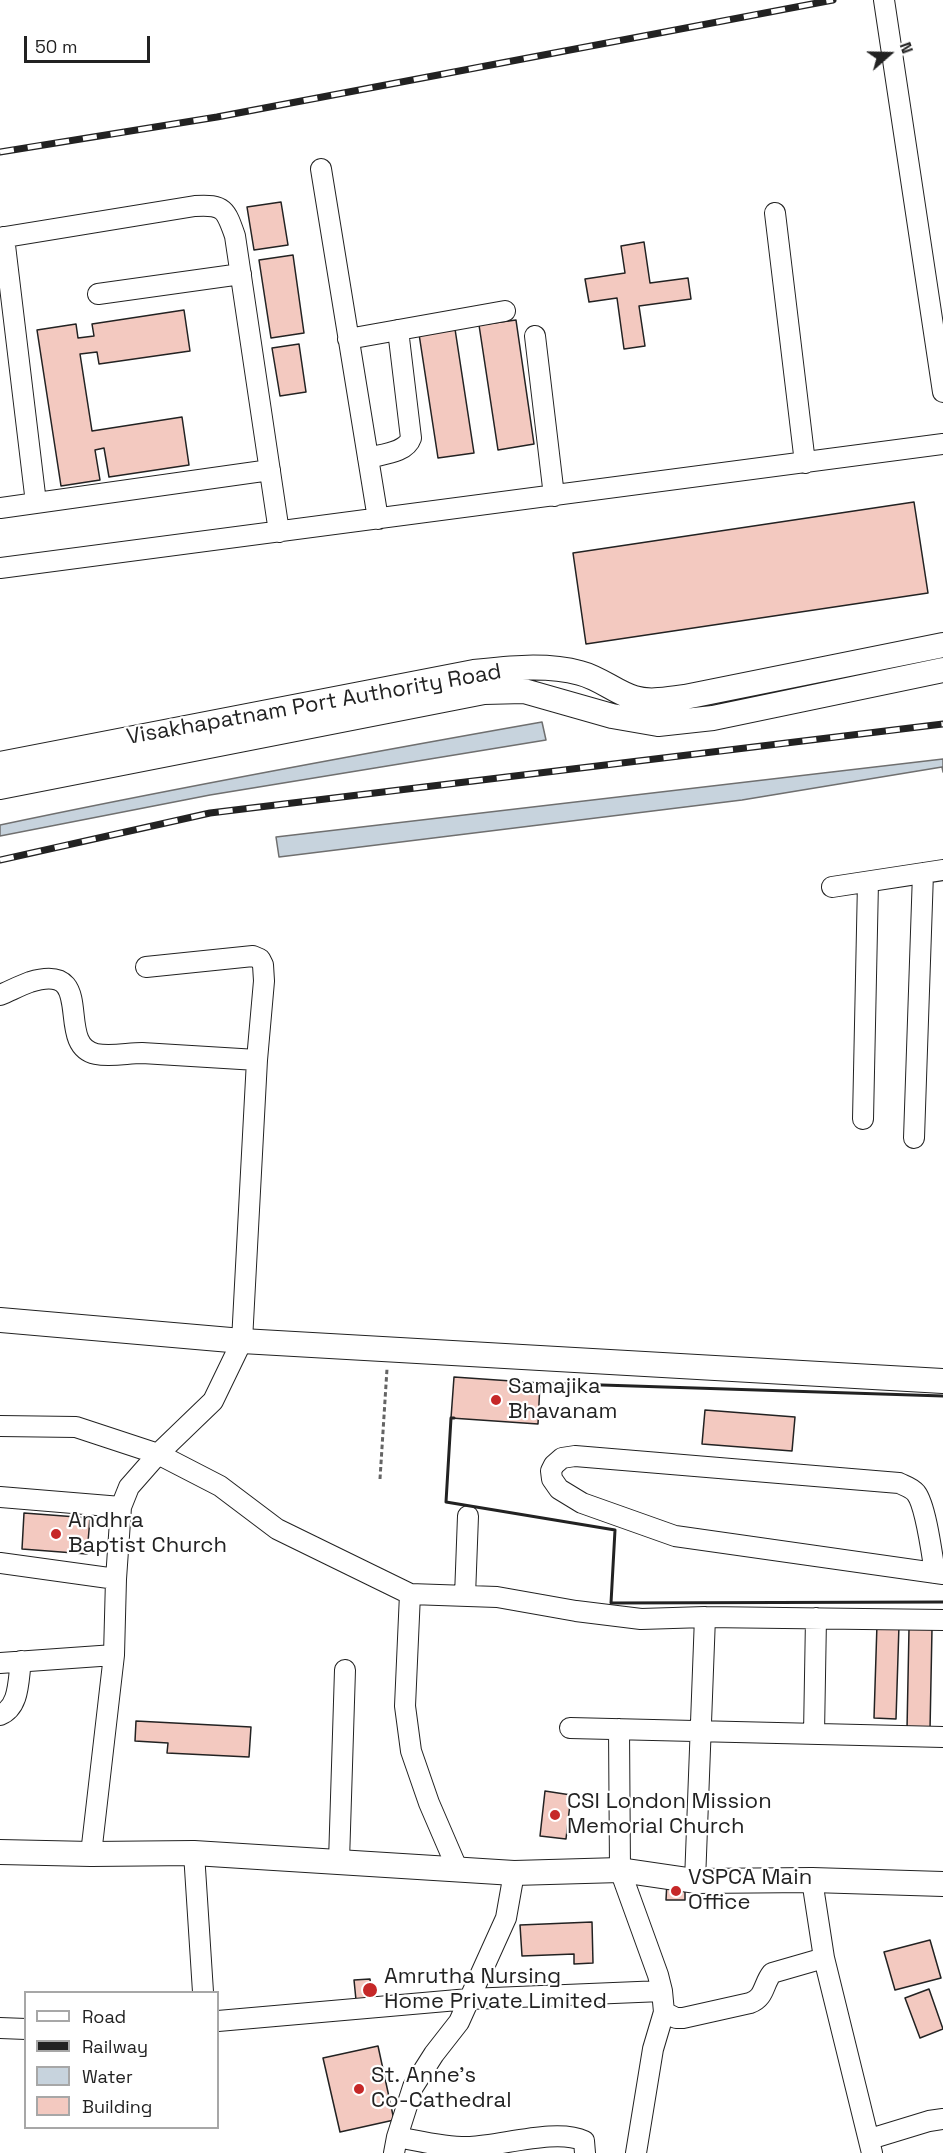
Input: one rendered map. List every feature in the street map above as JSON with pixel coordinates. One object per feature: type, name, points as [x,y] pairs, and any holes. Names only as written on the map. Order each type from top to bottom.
[{"type":"main road","name":"Visakhapatnam Port Authority Road","points":[[0,765],[474,672],[511,669],[568,670],[600,680],[634,698],[655,700],[685,697],[943,645]]},
{"type":"main road","name":"Visakhapatnam Port Authority Road","points":[[0,788],[484,692],[524,691],[612,716],[658,724],[713,718],[943,670]]},
{"type":"main road","points":[[0,1320],[242,1341],[943,1381]]},
{"type":"main road","points":[[0,1852],[194,1853],[514,1873],[620,1870],[695,1881],[812,1880],[943,1884]]},
{"type":"street","points":[[884,0],[943,392]]},
{"type":"street","points":[[321,169],[378,519]]},
{"type":"street","points":[[36,503],[6,308],[2,238],[212,205],[223,209],[235,236],[279,532]]},
{"type":"street","points":[[775,213],[805,463]]},
{"type":"street","points":[[98,294],[241,274]]},
{"type":"street","points":[[348,339],[505,310]]},
{"type":"street","points":[[368,458],[403,448],[409,444],[411,438],[398,330]]},
{"type":"street","points":[[535,336],[554,496]]},
{"type":"street","points":[[0,568],[943,444]]},
{"type":"street","points":[[0,508],[270,470]]},
{"type":"street","points":[[832,887],[943,870]]},
{"type":"street","points":[[914,1138],[922,873]]},
{"type":"street","points":[[863,1119],[868,882]]},
{"type":"street","points":[[91,1854],[114,1655],[121,1507],[129,1486],[158,1454],[213,1401],[242,1341],[257,1060],[264,981],[263,965],[260,959],[253,956],[146,967]]},
{"type":"street","points":[[0,995],[36,981],[62,981],[68,986],[71,994],[78,1038],[88,1051],[97,1055],[140,1053],[257,1060]]},
{"type":"street","points":[[0,1426],[76,1427],[158,1454],[220,1486],[277,1529],[410,1594],[497,1597],[641,1619],[705,1617],[943,1620]]},
{"type":"street","points":[[575,1456],[899,1483],[917,1494],[922,1505],[939,1574],[675,1536],[582,1503],[559,1489],[552,1479],[551,1471],[562,1458],[575,1456]]},
{"type":"street","points":[[0,1497],[121,1507]]},
{"type":"street","points":[[465,1596],[468,1516]]},
{"type":"street","points":[[0,1563],[116,1579]]},
{"type":"street","points":[[410,1594],[405,1706],[411,1751],[429,1803],[457,1868]]},
{"type":"street","points":[[695,1881],[705,1617]]},
{"type":"street","points":[[814,1734],[816,1618]]},
{"type":"street","points":[[0,1663],[114,1655]]},
{"type":"street","points":[[0,1715],[7,1712],[15,1701],[21,1661]]},
{"type":"street","points":[[339,1861],[345,1670]]},
{"type":"street","points":[[570,1728],[943,1737]]},
{"type":"street","points":[[619,1729],[620,1870],[662,1991],[664,2012],[653,2049],[636,2153]]},
{"type":"street","points":[[194,1853],[203,1991]]},
{"type":"street","points":[[514,1873],[506,1918],[459,2022],[434,2054],[413,2087],[395,2145],[470,2147],[573,2136],[584,2141],[585,2153]]},
{"type":"street","points":[[812,1880],[824,1958],[871,2146],[929,2121],[943,2119]]},
{"type":"street","points":[[664,2012],[675,2018],[684,2018],[750,2003],[762,1994],[767,1979],[772,1973],[824,1958]]},
{"type":"street","points":[[219,2021],[469,1999],[662,1991]]},
{"type":"street","points":[[0,2028],[24,2029]]},
{"type":"path","points":[[380,1479],[389,1350]]},
{"type":"water","points":[[542,722],[546,740],[210,795],[0,836],[0,825],[271,771]]},
{"type":"water","points":[[943,759],[943,772],[942,767],[742,800],[279,857],[276,837]]},
{"type":"building","points":[[281,202],[288,245],[254,250],[247,207]]},
{"type":"building","points":[[644,242],[650,283],[688,278],[691,299],[639,306],[645,346],[624,349],[617,298],[589,302],[585,279],[625,273],[621,246]]},
{"type":"building","points":[[293,255],[304,333],[271,338],[259,260]]},
{"type":"building","points":[[184,310],[190,351],[99,364],[97,352],[80,354],[92,431],[182,417],[189,465],[109,477],[104,448],[95,450],[100,480],[61,486],[37,330],[76,324],[78,338],[94,336],[92,324]]},
{"type":"building","points":[[516,320],[534,444],[498,450],[479,325]]},
{"type":"building","points":[[455,329],[474,453],[438,458],[419,334]]},
{"type":"building","points":[[299,344],[306,392],[280,396],[272,348]]},
{"type":"building","points":[[914,502],[928,593],[586,644],[573,553]]},
{"type":"building","name":"Samajika Bhavanam","points":[[454,1377],[540,1383],[538,1424],[451,1418]]},
{"type":"building","points":[[705,1410],[795,1417],[792,1451],[702,1444]]},
{"type":"building","name":"Andhra Baptist Church","points":[[24,1513],[90,1518],[87,1554],[22,1549]]},
{"type":"building","points":[[877,1624],[899,1625],[896,1719],[874,1718]]},
{"type":"building","points":[[909,1629],[932,1629],[930,1730],[907,1729]]},
{"type":"building","points":[[136,1721],[251,1727],[249,1757],[167,1753],[168,1743],[135,1741]]},
{"type":"building","name":"CSI London Mission Memorial Church","points":[[545,1791],[571,1795],[566,1839],[540,1836]]},
{"type":"building","name":"VSPCA Main Office","points":[[667,1881],[685,1882],[685,1900],[666,1900]]},
{"type":"building","points":[[592,1922],[593,1963],[574,1964],[574,1954],[522,1956],[520,1925]]},
{"type":"building","points":[[930,1940],[941,1978],[895,1990],[884,1952]]},
{"type":"building","points":[[370,1979],[372,1999],[356,2000],[354,1980]]},
{"type":"building","points":[[929,1989],[943,2029],[920,2038],[905,1998]]},
{"type":"building","name":"St. Anne's Co-Cathedral","points":[[378,2046],[394,2120],[340,2132],[323,2058]]},
{"type":"railway","points":[[0,152],[217,117],[833,0]]},
{"type":"railway","points":[[0,860],[210,813],[943,724]]},
{"type":"wall","points":[[540,1385],[540,1383],[943,1396]]},
{"type":"wall","points":[[454,1418],[451,1418],[446,1502],[615,1530],[611,1603],[943,1602]]},
{"type":"place","name":"Samajika Bhavanam","points":[[496,1400]]},
{"type":"place","name":"Andhra Baptist Church","points":[[56,1534]]},
{"type":"place","name":"CSI London Mission Memorial Church","points":[[555,1815]]},
{"type":"place","name":"VSPCA Main Office","points":[[676,1891]]},
{"type":"place","name":"Amrutha Nursing Home Private Limited","points":[[370,1990]]},
{"type":"place","name":"St. Anne's Co-Cathedral","points":[[359,2089]]}]
